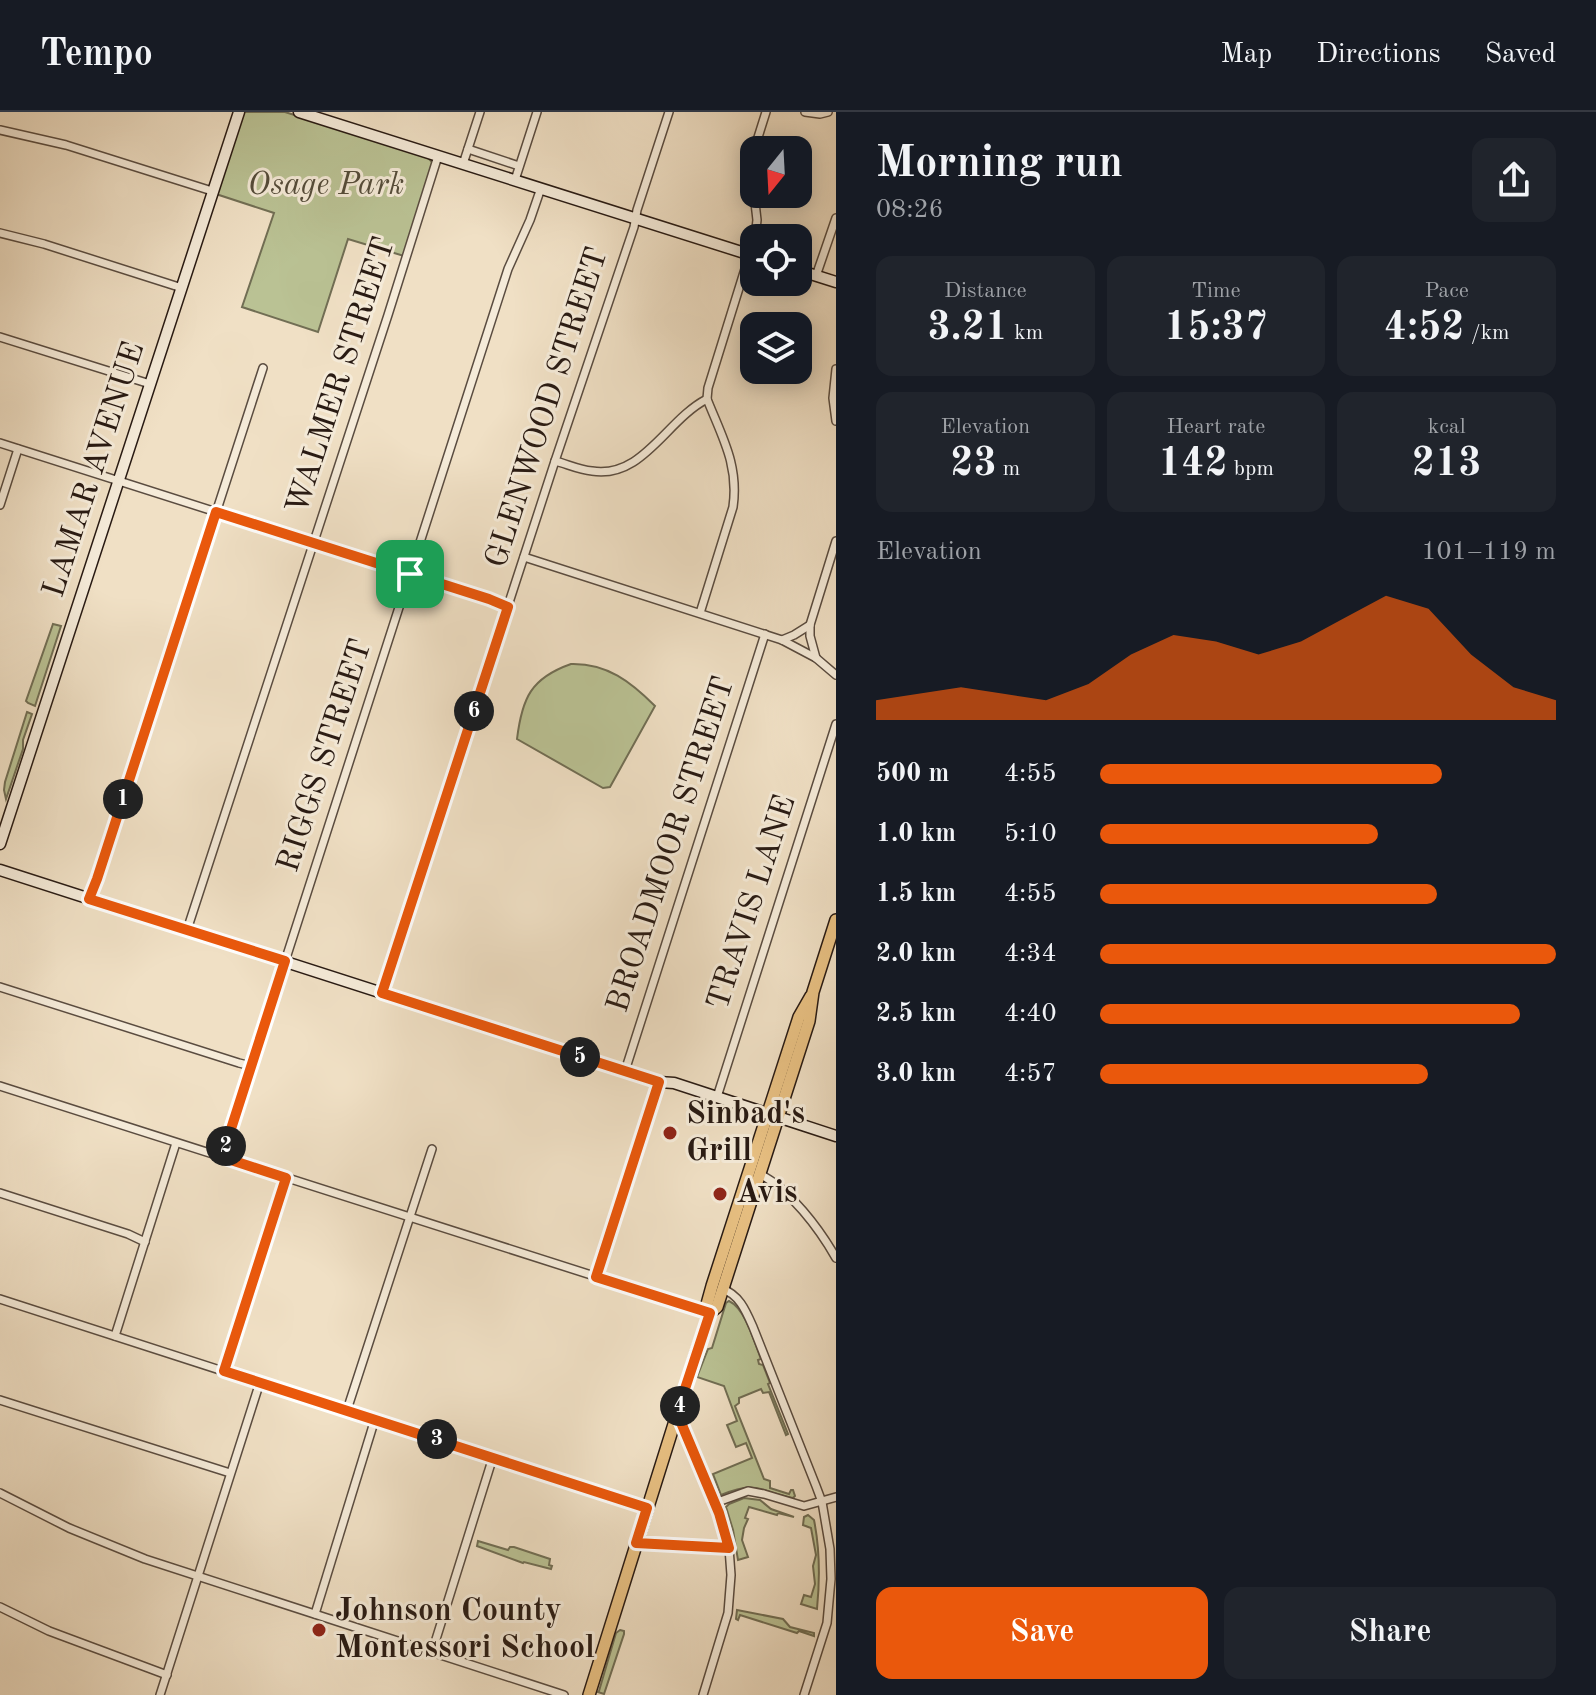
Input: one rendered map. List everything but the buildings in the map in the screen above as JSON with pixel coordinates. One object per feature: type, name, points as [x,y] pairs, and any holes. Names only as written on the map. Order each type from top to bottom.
[{"type":"main road","points":[[589,1695],[677,1413],[710,1313],[717,1307],[718,1287],[771,1119],[799,1017],[813,992],[836,920]]},
{"type":"main road","points":[[718,1287],[760,1174],[771,1119]]},
{"type":"street","name":"LAMAR AVENUE","points":[[0,844],[239,112]]},
{"type":"street","points":[[299,112],[740,252]]},
{"type":"street","points":[[463,164],[480,112]]},
{"type":"street","points":[[515,180],[537,112]]},
{"type":"street","name":"GLENWOOD STREET","points":[[382,993],[669,112]]},
{"type":"street","points":[[759,136],[766,112]]},
{"type":"street","points":[[805,112],[828,112]]},
{"type":"street","points":[[0,130],[81,149],[212,191]]},
{"type":"street","points":[[468,149],[519,166]]},
{"type":"street","name":"WALMER STREET","points":[[187,930],[438,156]]},
{"type":"street","name":"RIGGS STREET","points":[[222,1157],[508,269],[541,188]]},
{"type":"street","points":[[816,276],[836,218]]},
{"type":"street","points":[[0,233],[182,288]]},
{"type":"street","points":[[812,275],[836,282]]},
{"type":"street","points":[[700,613],[735,492],[733,464],[707,399],[708,388],[740,292]]},
{"type":"street","points":[[0,337],[150,384]]},
{"type":"street","points":[[89,899],[263,368]]},
{"type":"street","points":[[836,369],[833,398],[836,421]]},
{"type":"street","points":[[555,461],[592,471],[612,471],[624,467],[648,451],[687,411],[707,399]]},
{"type":"street","points":[[0,443],[508,607]]},
{"type":"street","points":[[0,505],[18,449]]},
{"type":"street","points":[[816,658],[810,625],[836,541]]},
{"type":"street","points":[[524,557],[782,640],[816,658],[836,675]]},
{"type":"street","points":[[782,640],[810,625]]},
{"type":"street","name":"BROADMOOR STREET","points":[[625,1071],[765,634]]},
{"type":"street","name":"TRAVIS LANE","points":[[717,1097],[836,724]]},
{"type":"street","points":[[0,870],[659,1082],[674,1083],[717,1097],[836,1143]]},
{"type":"street","points":[[0,987],[251,1066]]},
{"type":"street","points":[[659,1082],[670,1089],[836,1136]]},
{"type":"street","points":[[596,1277],[659,1082]]},
{"type":"street","points":[[0,1086],[710,1313]]},
{"type":"street","points":[[115,1336],[176,1143]]},
{"type":"street","points":[[347,1410],[432,1149]]},
{"type":"street","points":[[760,1174],[788,1195],[836,1258]]},
{"type":"street","points":[[224,1371],[286,1178]]},
{"type":"street","points":[[0,1193],[145,1242]]},
{"type":"street","points":[[718,1287],[731,1291],[753,1327],[822,1502],[831,1564],[827,1623],[804,1695]]},
{"type":"street","points":[[0,1299],[647,1508]]},
{"type":"street","points":[[160,1695],[260,1382]]},
{"type":"street","points":[[0,1400],[230,1473]]},
{"type":"street","points":[[677,1413],[715,1503],[729,1548],[731,1575],[728,1613],[703,1695]]},
{"type":"street","points":[[315,1614],[375,1419]]},
{"type":"street","points":[[432,1652],[493,1457]]},
{"type":"street","points":[[715,1503],[748,1491],[804,1506],[836,1497]]},
{"type":"street","points":[[0,1493],[99,1542],[564,1695]]},
{"type":"street","points":[[636,1543],[729,1548]]},
{"type":"street","points":[[0,1607],[49,1631],[167,1675]]},
{"type":"street","points":[[827,1623],[836,1626]]},
{"type":"green space","name":"Osage Park","points":[[243,112],[285,112],[427,157],[433,163],[404,256],[348,239],[318,332],[242,307],[274,213],[216,194]]},
{"type":"green space","points":[[53,624],[61,626],[35,706],[26,701]]},
{"type":"green space","points":[[571,664],[596,667],[618,676],[655,706],[610,787],[603,788],[517,739],[522,712],[531,691],[546,676]]},
{"type":"green space","points":[[27,712],[32,714],[6,799],[5,782]]},
{"type":"green space","points":[[729,1301],[740,1311],[749,1327],[761,1359],[758,1360],[759,1364],[763,1365],[788,1434],[769,1392],[763,1393],[761,1389],[739,1398],[735,1406],[764,1479],[770,1481],[770,1488],[789,1494],[793,1490],[793,1498],[758,1488],[743,1488],[721,1495],[713,1474],[752,1458],[746,1443],[736,1447],[727,1425],[737,1421],[724,1386],[697,1377],[708,1349],[712,1348]]},
{"type":"green space","points":[[744,1498],[760,1500],[771,1509],[794,1517],[749,1507],[742,1540],[748,1557],[738,1560],[726,1507]]},
{"type":"green space","points":[[808,1515],[814,1520],[817,1542],[817,1609],[801,1604],[804,1595],[811,1597],[815,1584],[813,1566],[816,1555],[811,1528],[803,1525],[804,1517]]},
{"type":"green space","points":[[478,1541],[508,1550],[514,1547],[550,1559],[551,1569],[523,1563],[477,1546]]},
{"type":"green space","points":[[737,1610],[783,1619],[790,1627],[814,1633],[814,1636],[740,1615],[738,1620]]},
{"type":"green space","points":[[620,1630],[624,1634],[604,1694],[598,1692],[616,1633]]},
{"type":"place","name":"Sinbad's Grill","points":[[670,1133]]},
{"type":"place","name":"Avis","points":[[720,1194]]},
{"type":"place","name":"Johnson County Montessori School","points":[[319,1630]]},
{"type":"route","points":[[216,512],[410,574],[508,607],[382,993],[659,1082],[596,1277],[710,1313],[677,1413],[719,1513],[729,1548],[636,1543],[647,1508],[224,1371],[286,1178],[222,1157],[285,961],[89,899],[216,512]]}]
